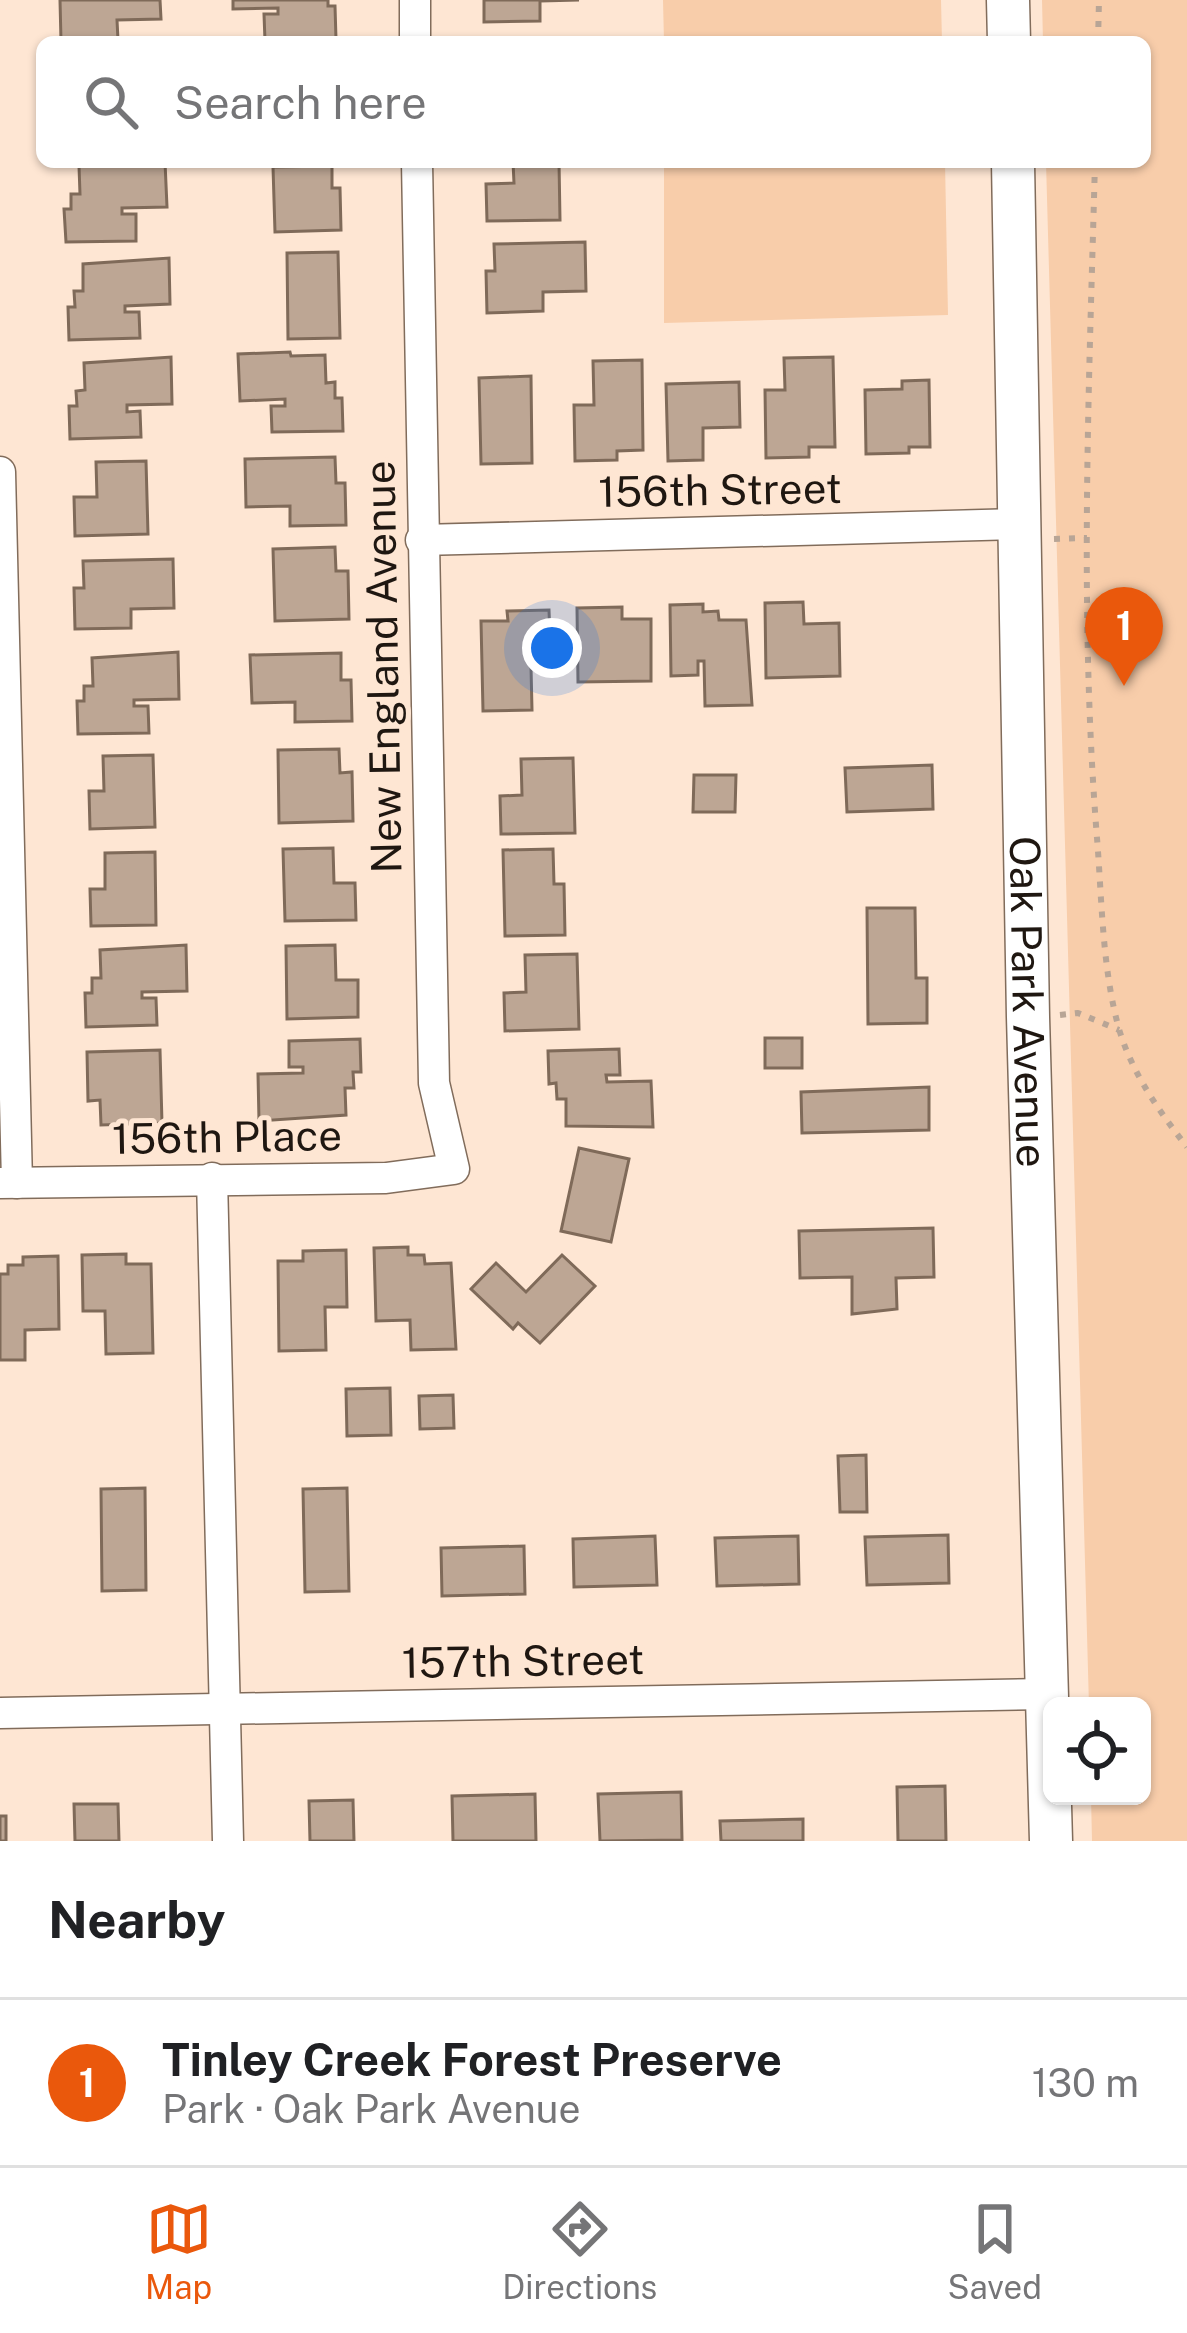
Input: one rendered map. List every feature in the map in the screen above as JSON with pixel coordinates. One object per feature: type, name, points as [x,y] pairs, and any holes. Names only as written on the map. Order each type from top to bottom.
[{"type":"street","points":[[415,0],[416,36]]},
{"type":"street","points":[[1008,0],[1010,36]]},
{"type":"street","name":"New England Avenue","points":[[417,168],[434,1083],[454,1169]]},
{"type":"street","name":"Oak Park Avenue","points":[[1012,168],[1038,531],[1028,1017],[1051,1841]]},
{"type":"street","points":[[0,472],[9,1183]]},
{"type":"street","name":"156th Street","points":[[421,540],[1038,531]]},
{"type":"street","name":"156th Place","points":[[9,1183],[386,1178],[454,1169]]},
{"type":"street","points":[[212,1178],[228,1841]]},
{"type":"street","name":"157th Street","points":[[0,1712],[1047,1694]]},
{"type":"path","points":[[1098,36],[1099,0]]},
{"type":"path","points":[[1095,168],[1087,719],[1107,954],[1119,1030],[1151,1101],[1187,1147]]},
{"type":"path","points":[[1038,531],[1087,538]]},
{"type":"path","points":[[1028,1017],[1078,1013],[1119,1030]]},
{"type":"shaded area","points":[[663,0],[941,0],[942,36],[664,36]]},
{"type":"shaded area","points":[[1042,0],[1187,0],[1187,1841],[1092,1841],[1091,1805],[1151,1805],[1151,1697],[1089,1697],[1046,168],[1151,168],[1151,36],[1043,36]]},
{"type":"shaded area","points":[[664,168],[945,168],[948,315],[664,323]]},
{"type":"building","points":[[60,0],[160,0],[161,19],[117,20],[118,36],[61,36]]},
{"type":"building","points":[[233,0],[328,0],[328,6],[335,6],[336,36],[265,36],[264,14],[278,14],[278,8],[233,9]]},
{"type":"building","points":[[484,0],[579,0],[540,1],[540,21],[484,22]]},
{"type":"building","points":[[79,168],[165,168],[167,207],[122,208],[122,214],[136,214],[136,241],[66,242],[64,209],[71,209],[71,194],[80,194]]},
{"type":"building","points":[[273,168],[332,168],[332,188],[340,188],[341,230],[275,232]]},
{"type":"building","points":[[513,168],[559,168],[560,220],[487,221],[486,184],[514,183]]},
{"type":"building","points":[[585,242],[586,291],[543,292],[543,311],[487,313],[486,271],[495,271],[494,244]]},
{"type":"building","points":[[338,252],[340,338],[288,339],[287,253]]},
{"type":"building","points":[[169,258],[170,304],[125,306],[125,312],[139,312],[140,338],[69,340],[68,307],[75,307],[74,291],[83,291],[83,264]]},
{"type":"building","points":[[290,352],[291,356],[325,355],[326,383],[335,382],[335,398],[342,398],[343,431],[272,432],[271,406],[285,406],[285,399],[240,401],[238,354]]},
{"type":"building","points":[[171,357],[172,404],[127,405],[127,412],[140,411],[141,437],[70,439],[69,406],[77,406],[76,391],[85,390],[84,363]]},
{"type":"building","points":[[833,357],[835,447],[809,447],[809,457],[766,458],[765,390],[785,390],[784,358]]},
{"type":"building","points":[[642,360],[643,450],[617,451],[617,460],[575,461],[574,405],[594,405],[593,361]]},
{"type":"building","points":[[531,376],[532,463],[481,464],[479,378]]},
{"type":"building","points":[[929,380],[930,447],[909,447],[909,453],[866,454],[865,390],[902,389],[902,381]]},
{"type":"building","points":[[739,382],[740,427],[703,428],[703,460],[668,461],[666,384]]},
{"type":"building","points":[[335,457],[336,483],[345,483],[346,525],[290,526],[290,506],[246,507],[245,459]]},
{"type":"building","points":[[146,461],[148,534],[75,536],[74,497],[97,497],[96,462]]},
{"type":"building","points":[[335,547],[336,571],[348,571],[349,619],[275,621],[273,549]]},
{"type":"building","points":[[173,559],[174,608],[131,609],[131,628],[75,629],[74,588],[84,588],[83,561]]},
{"type":"building","points":[[803,602],[804,624],[839,623],[840,676],[766,678],[765,603]]},
{"type":"building","points":[[703,604],[703,612],[718,611],[719,620],[746,620],[752,705],[705,706],[704,661],[698,661],[698,675],[671,676],[670,605]]},
{"type":"building","points":[[622,607],[622,619],[651,619],[651,681],[578,682],[577,608]]},
{"type":"building","points":[[549,610],[551,666],[531,667],[532,710],[483,711],[481,621],[508,621],[507,611]]},
{"type":"building","points":[[178,652],[179,699],[134,700],[134,706],[148,706],[149,733],[78,734],[77,701],[84,701],[84,686],[93,686],[92,658]]},
{"type":"building","points":[[341,653],[341,680],[351,680],[352,721],[295,722],[295,702],[252,703],[250,655]]},
{"type":"building","points":[[339,749],[340,773],[352,772],[353,821],[279,823],[278,750]]},
{"type":"building","points":[[153,755],[155,827],[90,829],[89,791],[104,791],[103,756]]},
{"type":"building","points":[[573,758],[575,833],[501,834],[500,796],[522,795],[521,759]]},
{"type":"building","points":[[932,765],[933,809],[847,812],[845,768]]},
{"type":"building","points":[[694,775],[736,775],[735,812],[693,812]]},
{"type":"building","points":[[333,848],[334,883],[355,883],[356,920],[285,921],[283,849]]},
{"type":"building","points":[[553,849],[554,884],[564,884],[565,935],[505,936],[503,850]]},
{"type":"building","points":[[155,852],[156,925],[91,926],[90,889],[105,889],[105,853]]},
{"type":"building","points":[[867,908],[915,908],[916,978],[927,978],[927,1023],[868,1024]]},
{"type":"building","points":[[186,945],[187,991],[142,992],[142,998],[156,998],[157,1025],[86,1027],[85,993],[92,993],[92,978],[101,978],[100,950]]},
{"type":"building","points":[[335,945],[336,980],[358,980],[358,1017],[287,1019],[286,946]]},
{"type":"building","points":[[577,954],[579,1029],[505,1031],[504,993],[526,992],[525,955]]},
{"type":"building","points":[[765,1038],[802,1038],[802,1068],[765,1068]]},
{"type":"building","points":[[360,1039],[361,1072],[353,1072],[354,1088],[345,1088],[346,1115],[259,1121],[258,1074],[303,1073],[303,1067],[289,1067],[289,1041]]},
{"type":"building","points":[[619,1049],[620,1075],[606,1075],[607,1082],[651,1081],[653,1127],[566,1126],[566,1099],[557,1099],[556,1083],[549,1084],[548,1051]]},
{"type":"building","points":[[160,1050],[162,1123],[101,1125],[100,1100],[88,1101],[87,1052]]},
{"type":"building","points":[[929,1087],[929,1130],[802,1133],[801,1092]]},
{"type":"building","points":[[579,1148],[629,1159],[611,1242],[561,1231]]},
{"type":"building","points":[[933,1228],[934,1277],[896,1278],[897,1309],[852,1314],[852,1277],[800,1278],[799,1231]]},
{"type":"building","points":[[408,1247],[408,1255],[424,1255],[425,1264],[451,1263],[456,1349],[411,1350],[410,1320],[376,1321],[374,1248]]},
{"type":"building","points":[[346,1250],[347,1307],[325,1307],[326,1350],[279,1351],[278,1261],[303,1261],[303,1251]]},
{"type":"building","points":[[126,1254],[126,1264],[151,1264],[153,1353],[106,1354],[105,1311],[83,1311],[82,1255]]},
{"type":"building","points":[[562,1255],[595,1286],[540,1343],[518,1323],[513,1329],[471,1289],[496,1263],[526,1292]]},
{"type":"building","points":[[58,1256],[59,1329],[25,1330],[25,1360],[0,1360],[0,1274],[8,1274],[8,1265],[23,1265],[23,1257]]},
{"type":"building","points":[[390,1388],[391,1435],[347,1436],[346,1389]]},
{"type":"building","points":[[453,1395],[454,1428],[420,1429],[419,1396]]},
{"type":"building","points":[[866,1455],[867,1512],[840,1512],[838,1456]]},
{"type":"building","points":[[145,1488],[146,1590],[102,1591],[101,1489]]},
{"type":"building","points":[[347,1488],[349,1591],[305,1592],[303,1489]]},
{"type":"building","points":[[948,1535],[949,1583],[867,1585],[865,1537]]},
{"type":"building","points":[[655,1536],[657,1585],[574,1587],[573,1539]]},
{"type":"building","points":[[798,1536],[799,1584],[717,1586],[715,1538]]},
{"type":"building","points":[[524,1546],[525,1594],[442,1596],[441,1548]]},
{"type":"building","points":[[945,1786],[946,1841],[898,1841],[897,1787]]},
{"type":"building","points":[[681,1792],[682,1840],[600,1841],[598,1794]]},
{"type":"building","points":[[535,1794],[536,1841],[453,1841],[452,1796]]},
{"type":"building","points":[[353,1800],[354,1841],[310,1841],[309,1801]]},
{"type":"building","points":[[74,1804],[118,1804],[119,1841],[75,1841]]},
{"type":"building","points":[[0,1816],[6,1816],[6,1841],[0,1841]]},
{"type":"building","points":[[803,1819],[803,1841],[721,1841],[720,1821]]},
{"type":"place","name":"Tinley Creek Forest Preserve","points":[[1124,686]]}]
